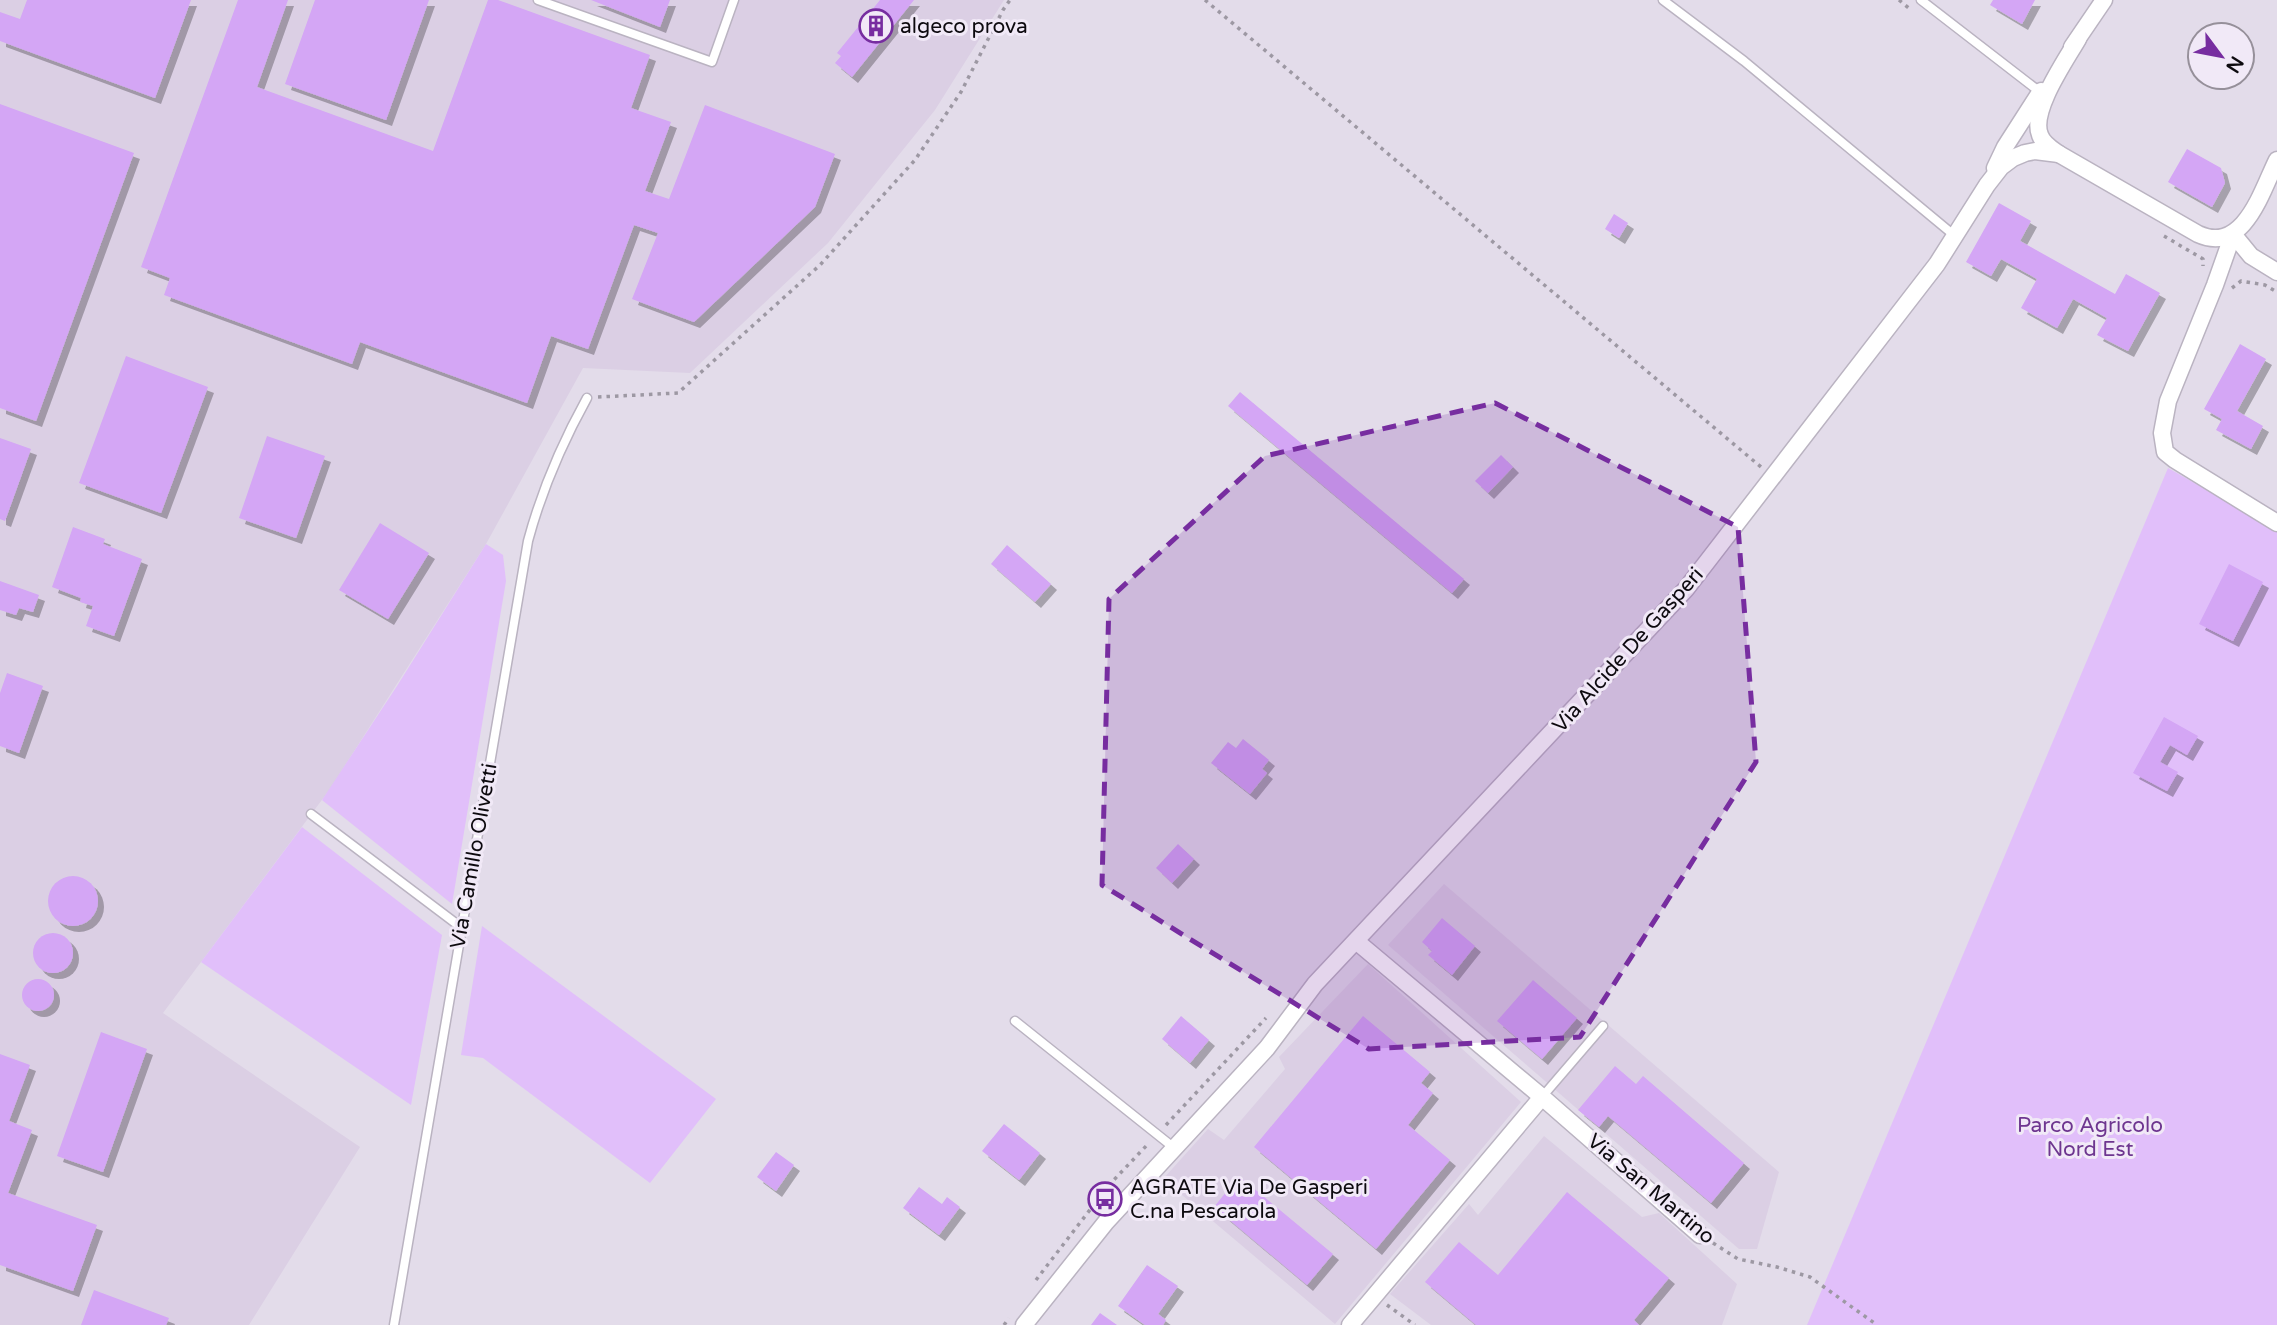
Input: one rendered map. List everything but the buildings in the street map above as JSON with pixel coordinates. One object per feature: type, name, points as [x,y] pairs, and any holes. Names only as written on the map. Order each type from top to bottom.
[{"type":"street","points":[[1987,185],[2005,148],[2040,92],[2104,0]]},
{"type":"street","points":[[2078,39],[2040,112],[2038,125],[2043,140],[2059,154],[2198,234],[2214,238],[2233,234]]},
{"type":"street","name":"Via Alcide De Gasperi","points":[[1024,1325],[1106,1222],[1261,1055],[1315,984],[1686,589],[1937,264],[2001,167],[2018,155],[2035,151],[2059,154]]},
{"type":"street","points":[[2277,160],[2250,215],[2233,234],[2168,401],[2162,433],[2165,452],[2175,460],[2277,523]]},
{"type":"street","points":[[2233,234],[2251,256],[2277,272]]},
{"type":"street","name":"Via San Martino","points":[[1356,941],[1542,1097],[1700,1235]]},
{"type":"street","points":[[1350,1325],[1542,1097]]},
{"type":"lane","points":[[538,0],[712,62],[734,0]]},
{"type":"lane","points":[[1663,0],[1744,61],[1955,236]]},
{"type":"lane","points":[[1921,0],[2040,92]]},
{"type":"lane","name":"Via Camillo Olivetti","points":[[394,1325],[528,541],[539,500],[554,462],[587,398]]},
{"type":"lane","points":[[311,814],[462,928]]},
{"type":"lane","points":[[1015,1021],[1173,1147]]},
{"type":"lane","points":[[1542,1097],[1603,1026]]},
{"type":"path","points":[[587,398],[678,393],[820,265],[915,160],[961,92],[1010,0]]},
{"type":"path","points":[[1205,0],[1761,467]]},
{"type":"path","points":[[2158,232],[2203,259],[2204,272]]},
{"type":"path","points":[[2209,300],[2219,304],[2227,291],[2241,281],[2265,285],[2277,292]]},
{"type":"path","points":[[1754,477],[1769,457]]},
{"type":"path","points":[[1029,1289],[1109,1185],[1271,1013]]},
{"type":"path","name":"Via San Martino","points":[[1700,1235],[1738,1259],[1810,1277],[1877,1325]]},
{"type":"path","points":[[1374,1295],[1415,1325]]},
{"type":"path","points":[[1004,1325],[1014,1310]]},
{"type":"highlighted area","points":[[1495,403],[1738,527],[1756,762],[1580,1037],[1369,1049],[1102,885],[1109,599],[1265,456]]},
{"type":"shaded area","points":[[0,0],[1004,0],[935,110],[828,243],[690,373],[583,368],[486,544],[330,789],[163,1013],[360,1147],[249,1325],[0,1325]]},
{"type":"shaded area","points":[[1444,884],[1779,1172],[1757,1249],[1739,1249],[1388,945]]},
{"type":"shaded area","points":[[1368,964],[1521,1102],[1335,1324],[1163,1179],[1208,1129],[1224,1140],[1285,1069],[1279,1057]]},
{"type":"shaded area","points":[[1544,1136],[1642,1217],[1659,1213],[1737,1284],[1722,1325],[1431,1325],[1390,1294],[1469,1204],[1478,1215]]},
{"type":"green space","name":"Parco Agricolo Nord Est","points":[[2168,468],[2277,530],[2277,1325],[1807,1325]]},
{"type":"green space","points":[[486,544],[503,555],[506,581],[452,904],[322,800]]},
{"type":"green space","points":[[302,827],[442,935],[411,1105],[201,962]]},
{"type":"green space","points":[[482,926],[716,1099],[650,1183],[483,1058],[461,1055]]},
{"type":"place","name":"algeco prova","points":[[876,26]]},
{"type":"place","name":"AGRATE Via De Gasperi C.na Pescarola","points":[[1105,1199]]}]
